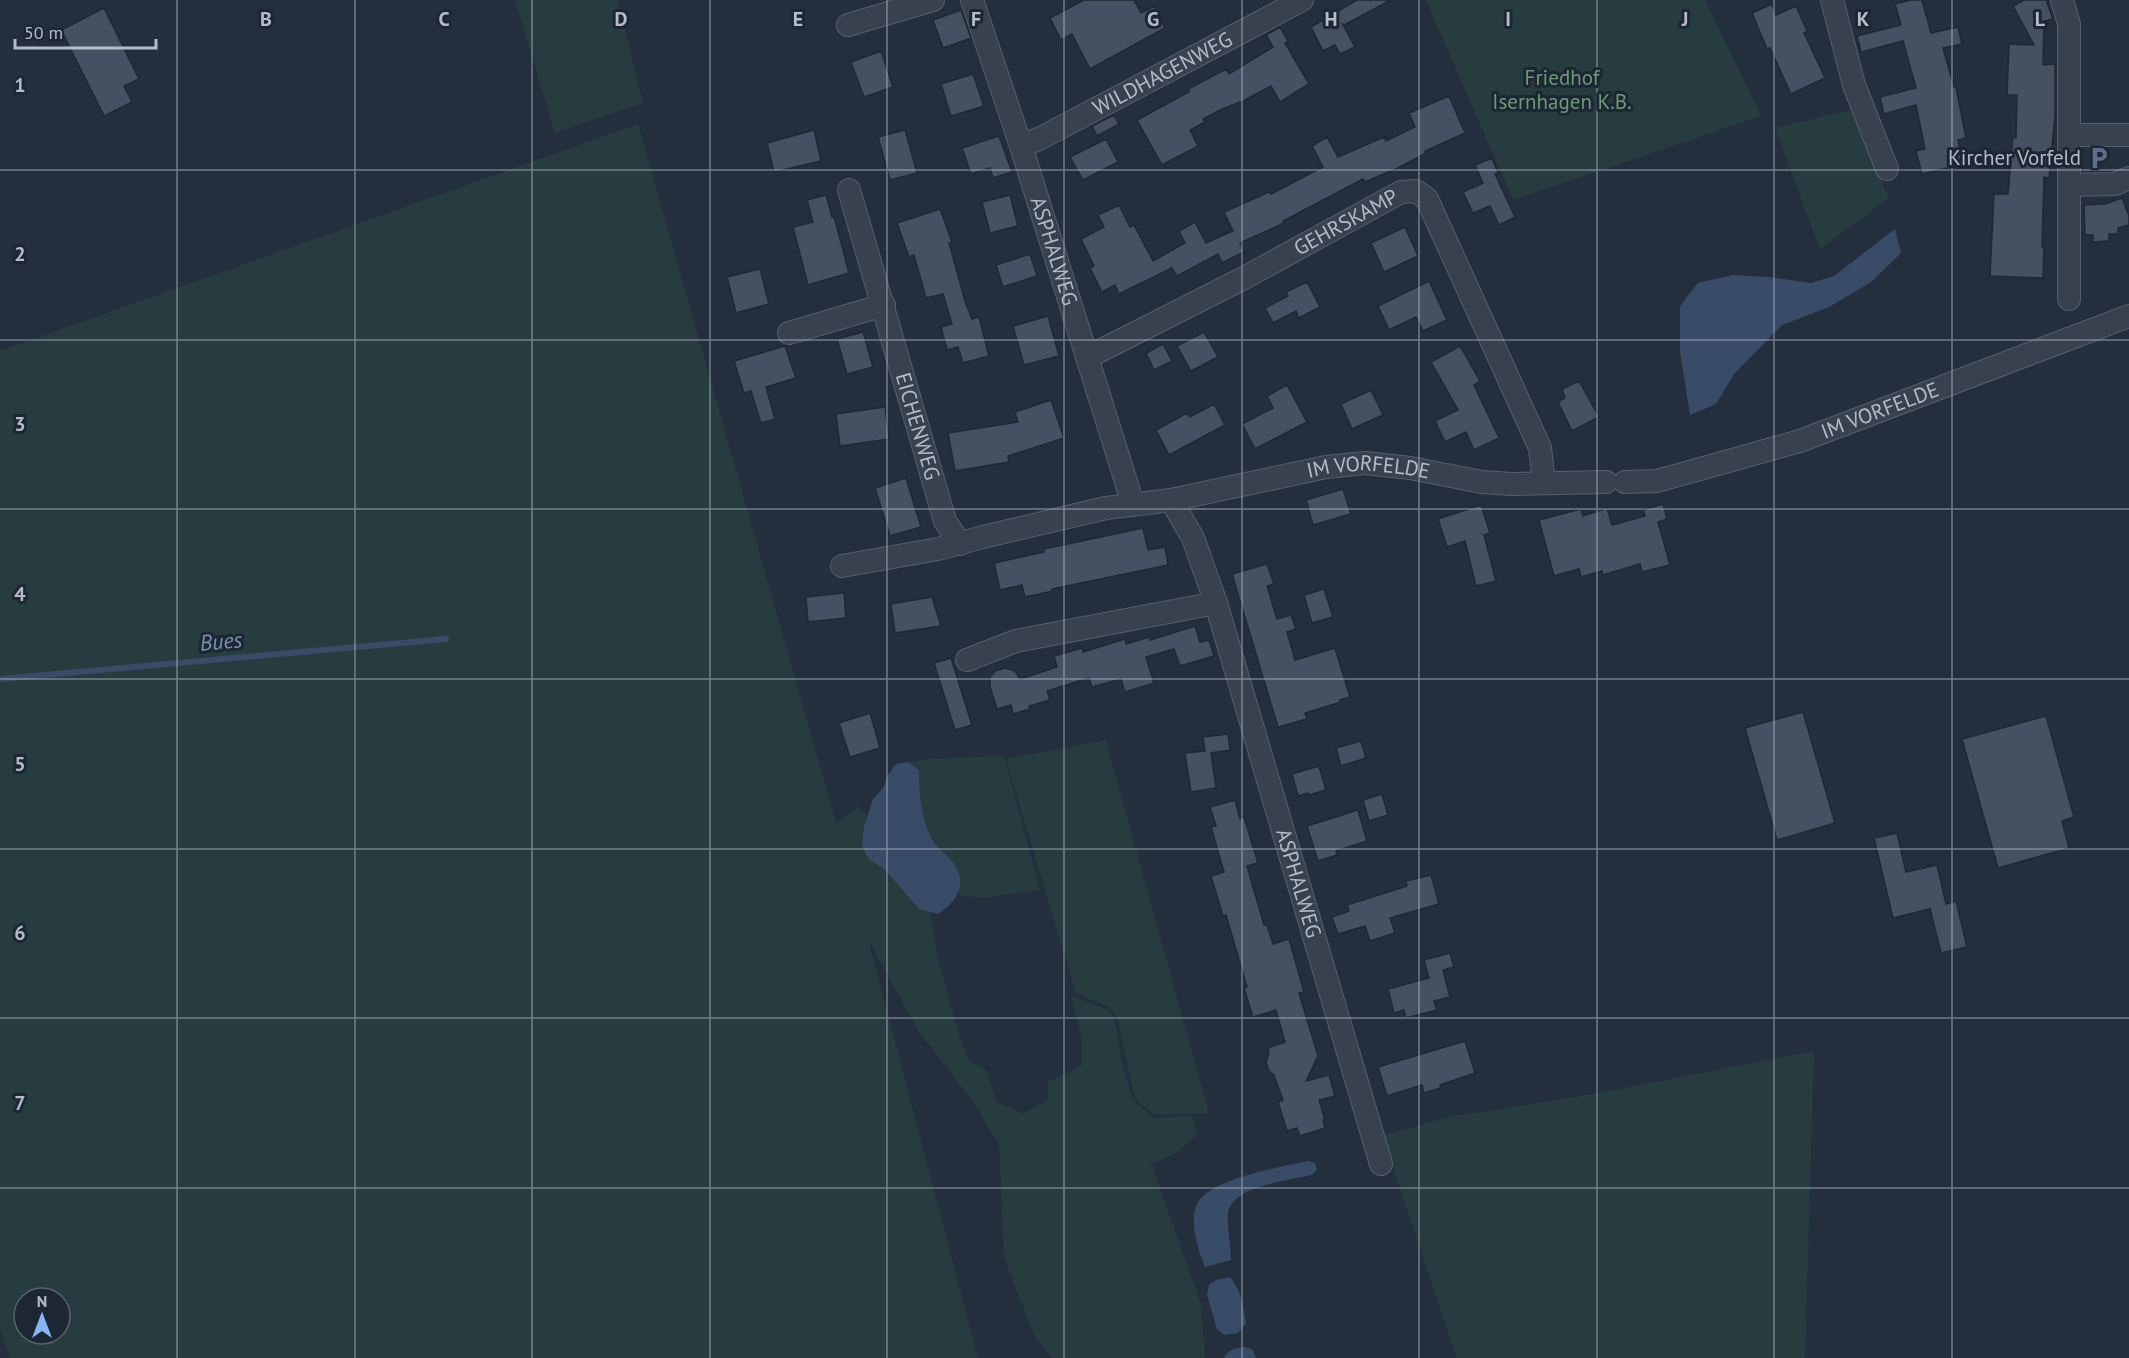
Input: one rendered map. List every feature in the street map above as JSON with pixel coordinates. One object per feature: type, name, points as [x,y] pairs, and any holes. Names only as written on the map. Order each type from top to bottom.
[{"type":"street","points":[[848,25],[933,0]]},
{"type":"street","name":"ASPHALWEG","points":[[972,0],[1021,146],[1133,504]]},
{"type":"street","name":"WILDHAGENWEG","points":[[1021,146],[1041,138],[1302,0]]},
{"type":"street","points":[[1832,0],[1854,85],[1887,169]]},
{"type":"street","points":[[2062,0],[2068,24],[2069,299]]},
{"type":"street","points":[[2069,135],[2129,135]]},
{"type":"street","points":[[2069,185],[2115,184],[2129,178]]},
{"type":"street","name":"EICHENWEG","points":[[849,190],[945,521],[960,544]]},
{"type":"street","name":"GEHRSKAMP","points":[[1088,357],[1244,278],[1401,192],[1416,191],[1427,199],[1540,448],[1544,483]]},
{"type":"street","points":[[789,333],[884,305]]},
{"type":"street","name":"IM VORFELDE","points":[[1133,504],[1171,500],[1326,467],[1365,463],[1410,468],[1482,482],[1511,484],[1657,481],[1800,441],[2129,316]]},
{"type":"street","name":"ASPHALWEG","points":[[1171,500],[1192,538],[1216,603],[1381,1164]]},
{"type":"street","points":[[842,566],[938,549],[1072,516],[1133,504]]},
{"type":"street","points":[[967,660],[1016,641],[1216,603]]},
{"type":"green space","points":[[515,0],[618,0],[643,103],[555,133]]},
{"type":"green space","name":"Friedhof Isernhagen K.B.","points":[[1426,0],[1705,0],[1761,116],[1513,200]]},
{"type":"green space","points":[[1850,110],[1889,198],[1820,249],[1775,128]]},
{"type":"green space","points":[[638,124],[836,823],[859,806],[867,815],[864,826],[869,859],[885,870],[919,909],[930,912],[938,959],[960,1038],[968,1060],[986,1070],[997,1102],[1024,1114],[1048,1099],[1048,1082],[1082,1066],[1082,1039],[1071,996],[1109,1010],[1115,1021],[1122,1063],[1133,1100],[1154,1118],[1192,1116],[1197,1135],[1173,1155],[1151,1163],[1201,1304],[1205,1358],[1052,1358],[1034,1335],[1004,1257],[999,1144],[971,1099],[919,1032],[868,939],[978,1358],[10,1358],[0,1330],[0,351]]},
{"type":"green space","points":[[1106,740],[1209,1113],[1154,1115],[1135,1099],[1118,1021],[1110,1008],[1076,993],[1006,759]]},
{"type":"green space","points":[[1004,756],[1040,890],[983,898],[958,895],[958,874],[952,862],[937,847],[925,823],[920,796],[919,770],[907,763],[926,759]]},
{"type":"green space","points":[[1814,1051],[1805,1358],[1457,1358],[1382,1136],[1448,1117],[1593,1094]]},
{"type":"water","points":[[1895,229],[1901,253],[1871,282],[1829,307],[1782,325],[1734,374],[1716,404],[1690,415],[1680,351],[1680,306],[1698,283],[1733,275],[1811,283],[1834,276]]},
{"type":"water","points":[[908,762],[919,770],[921,805],[928,831],[936,845],[951,860],[960,876],[956,897],[938,914],[919,909],[885,870],[869,859],[862,846],[864,826],[873,799],[883,788],[896,764]]},
{"type":"water","points":[[1308,1161],[1315,1163],[1317,1169],[1312,1175],[1262,1186],[1239,1197],[1231,1204],[1228,1220],[1231,1260],[1205,1267],[1194,1227],[1197,1204],[1204,1195],[1216,1187],[1248,1175]]},
{"type":"water","points":[[1230,1277],[1243,1304],[1246,1323],[1238,1333],[1224,1335],[1217,1329],[1207,1295],[1209,1285],[1216,1280]]},
{"type":"water","points":[[1245,1347],[1253,1350],[1256,1358],[1224,1358],[1233,1350]]},
{"type":"building","points":[[1084,0],[1134,0],[1141,13],[1154,6],[1165,28],[1090,69],[1072,34],[1061,40],[1050,18]]},
{"type":"building","points":[[1357,0],[1391,0],[1344,25],[1342,23],[1355,47],[1340,54],[1335,45],[1323,51],[1311,27]]},
{"type":"building","points":[[1922,0],[1931,33],[1958,27],[1962,44],[1943,48],[1954,87],[1956,87],[1966,138],[1958,140],[1964,164],[1922,174],[1916,151],[1925,149],[1916,105],[1884,114],[1880,97],[1916,88],[1903,41],[1861,52],[1857,36],[1901,25],[1895,4]]},
{"type":"building","points":[[2024,0],[2046,0],[2053,19],[2044,21],[2043,65],[2055,64],[2055,116],[2049,178],[2044,177],[2043,278],[1990,276],[1994,194],[2008,194],[2013,138],[2016,138],[2017,95],[2007,95],[2009,44],[2034,45],[2013,6]]},
{"type":"building","points":[[1772,4],[1776,15],[1796,6],[1807,31],[1804,33],[1825,78],[1791,94],[1770,48],[1767,49],[1752,13]]},
{"type":"building","points":[[104,8],[139,79],[124,86],[132,102],[104,116],[61,30]]},
{"type":"building","points":[[961,10],[971,38],[943,48],[933,20]]},
{"type":"building","points":[[1280,27],[1288,41],[1285,43],[1309,84],[1280,102],[1271,86],[1203,119],[1205,122],[1190,130],[1198,146],[1162,165],[1137,120],[1189,92],[1188,89],[1226,69],[1229,74],[1273,47],[1266,35]]},
{"type":"building","points":[[881,51],[893,87],[864,97],[851,62]]},
{"type":"building","points":[[973,74],[984,106],[951,116],[941,84]]},
{"type":"building","points":[[1449,96],[1465,133],[1425,151],[1426,153],[1398,168],[1365,182],[1363,179],[1283,221],[1284,223],[1240,243],[1244,252],[1222,263],[1218,254],[1177,276],[1172,268],[1119,294],[1115,285],[1102,292],[1090,268],[1094,266],[1081,239],[1104,227],[1098,215],[1119,205],[1130,227],[1134,225],[1153,261],[1185,243],[1179,231],[1195,222],[1206,243],[1233,231],[1224,212],[1269,192],[1271,194],[1323,167],[1312,146],[1327,137],[1338,157],[1384,137],[1386,141],[1415,127],[1409,113]]},
{"type":"building","points":[[1114,115],[1119,124],[1097,136],[1092,126]]},
{"type":"building","points":[[814,130],[821,161],[774,172],[767,143]]},
{"type":"building","points":[[905,130],[917,173],[890,180],[878,137]]},
{"type":"building","points":[[999,136],[1012,172],[993,178],[990,168],[971,174],[962,148]]},
{"type":"building","points":[[1106,139],[1118,162],[1083,180],[1070,157]]},
{"type":"building","points":[[1492,158],[1498,173],[1495,174],[1515,217],[1499,225],[1490,206],[1473,213],[1463,192],[1483,183],[1475,165]]},
{"type":"building","points":[[826,195],[849,273],[808,285],[793,227],[813,222],[807,200]]},
{"type":"building","points":[[1010,195],[1018,226],[990,233],[982,202]]},
{"type":"building","points":[[2122,198],[2129,216],[2129,225],[2118,228],[2118,234],[2109,234],[2109,241],[2093,242],[2093,235],[2085,235],[2084,205],[2105,204]]},
{"type":"building","points":[[940,209],[952,242],[949,243],[965,301],[972,319],[979,317],[989,356],[963,363],[958,347],[947,350],[941,327],[952,324],[943,294],[926,298],[914,255],[909,257],[897,223]]},
{"type":"building","points":[[1405,227],[1418,256],[1384,272],[1371,243]]},
{"type":"building","points":[[1030,254],[1037,276],[1003,287],[996,265]]},
{"type":"building","points":[[760,269],[769,304],[736,313],[727,277]]},
{"type":"building","points":[[1429,281],[1447,320],[1423,331],[1416,317],[1389,330],[1378,306]]},
{"type":"building","points":[[1307,282],[1320,307],[1299,318],[1296,311],[1273,323],[1265,308],[1288,296],[1286,292]]},
{"type":"building","points":[[1048,316],[1059,356],[1024,365],[1013,326]]},
{"type":"building","points":[[863,332],[873,367],[847,374],[837,339]]},
{"type":"building","points":[[1204,332],[1218,357],[1191,371],[1177,346]]},
{"type":"building","points":[[1163,344],[1172,361],[1154,370],[1146,353]]},
{"type":"building","points":[[785,346],[796,378],[766,387],[775,419],[761,423],[751,391],[744,393],[734,361]]},
{"type":"building","points":[[1460,346],[1480,381],[1474,385],[1499,438],[1474,450],[1466,432],[1445,442],[1435,421],[1458,410],[1431,362]]},
{"type":"building","points":[[1579,381],[1599,417],[1572,431],[1558,402],[1565,398],[1562,389]]},
{"type":"building","points":[[1287,385],[1307,422],[1255,449],[1242,424],[1273,408],[1267,396]]},
{"type":"building","points":[[1371,390],[1383,415],[1352,429],[1341,404]]},
{"type":"building","points":[[1051,400],[1064,438],[1008,456],[1009,462],[955,471],[948,433],[1018,422],[1015,412]]},
{"type":"building","points":[[1214,404],[1225,425],[1169,455],[1156,430],[1187,413],[1190,417]]},
{"type":"building","points":[[885,407],[889,439],[840,446],[836,414]]},
{"type":"building","points":[[906,478],[921,527],[890,536],[875,488]]},
{"type":"building","points":[[1343,489],[1351,514],[1313,525],[1306,500]]},
{"type":"building","points":[[1663,504],[1667,519],[1658,522],[1670,565],[1642,572],[1640,564],[1603,575],[1602,571],[1581,577],[1579,569],[1554,576],[1539,520],[1581,509],[1583,516],[1607,508],[1612,525],[1645,516],[1643,510]]},
{"type":"building","points":[[1481,505],[1490,533],[1484,535],[1496,581],[1476,586],[1465,541],[1447,547],[1438,519]]},
{"type":"building","points":[[1143,528],[1148,550],[1165,547],[1168,565],[1052,589],[1053,591],[1025,597],[1022,585],[1000,590],[994,563],[1044,552],[1044,549]]},
{"type":"building","points":[[1267,564],[1274,584],[1267,586],[1277,619],[1291,615],[1296,629],[1287,632],[1295,660],[1335,648],[1350,697],[1305,713],[1307,719],[1278,727],[1232,574]]},
{"type":"building","points":[[1324,589],[1333,617],[1312,623],[1304,595]]},
{"type":"building","points":[[844,593],[846,618],[808,622],[806,597]]},
{"type":"building","points":[[932,597],[941,626],[895,633],[891,604]]},
{"type":"building","points":[[1195,626],[1200,642],[1209,640],[1214,656],[1180,666],[1174,649],[1146,657],[1154,683],[1125,692],[1121,679],[1092,687],[1089,678],[1047,691],[1050,700],[1029,706],[1030,709],[1013,714],[1011,705],[997,709],[990,687],[990,677],[995,671],[1005,668],[1015,671],[1020,679],[1057,667],[1054,656],[1082,648],[1083,652],[1125,639],[1126,644],[1149,637],[1150,640]]},
{"type":"building","points":[[951,658],[972,725],[955,730],[934,663]]},
{"type":"building","points":[[1803,712],[1835,823],[1777,840],[1745,728]]},
{"type":"building","points":[[870,713],[880,748],[850,757],[839,723]]},
{"type":"building","points":[[2046,716],[2074,817],[2062,821],[2069,848],[1998,868],[1962,739]]},
{"type":"building","points":[[1228,734],[1230,750],[1211,753],[1216,788],[1191,792],[1185,753],[1205,751],[1203,737]]},
{"type":"building","points":[[1361,741],[1366,758],[1341,766],[1336,748]]},
{"type":"building","points":[[1319,766],[1326,790],[1298,796],[1292,774]]},
{"type":"building","points":[[1382,794],[1388,815],[1369,821],[1363,800]]},
{"type":"building","points":[[1235,800],[1240,819],[1244,817],[1258,863],[1247,866],[1264,925],[1267,925],[1273,944],[1289,939],[1304,992],[1299,993],[1318,1056],[1306,1081],[1329,1075],[1335,1096],[1319,1100],[1325,1128],[1300,1136],[1297,1128],[1287,1131],[1278,1102],[1283,1100],[1274,1075],[1269,1071],[1266,1062],[1268,1048],[1285,1042],[1276,1010],[1253,1017],[1244,988],[1247,987],[1226,915],[1223,916],[1211,876],[1224,872],[1211,827],[1216,826],[1210,807]]},
{"type":"building","points":[[1358,810],[1367,841],[1336,851],[1337,855],[1318,861],[1307,826]]},
{"type":"building","points":[[1897,833],[1906,872],[1937,865],[1946,904],[1956,901],[1967,947],[1941,953],[1930,909],[1893,918],[1874,838]]},
{"type":"building","points":[[1431,875],[1439,904],[1390,918],[1395,933],[1370,941],[1365,926],[1338,934],[1332,917],[1349,911],[1347,905],[1407,886],[1406,881]]},
{"type":"building","points":[[1450,953],[1454,967],[1443,970],[1450,997],[1434,1001],[1437,1010],[1406,1018],[1404,1010],[1394,1013],[1388,989],[1429,978],[1424,960]]},
{"type":"building","points":[[1465,1041],[1475,1073],[1424,1093],[1422,1085],[1387,1096],[1378,1067]]},
{"type":"waterway","name":"Bues","points":[[0,679],[446,639]]},
{"type":"place","name":"Kircher Vorfeld","points":[[2099,158]]}]
